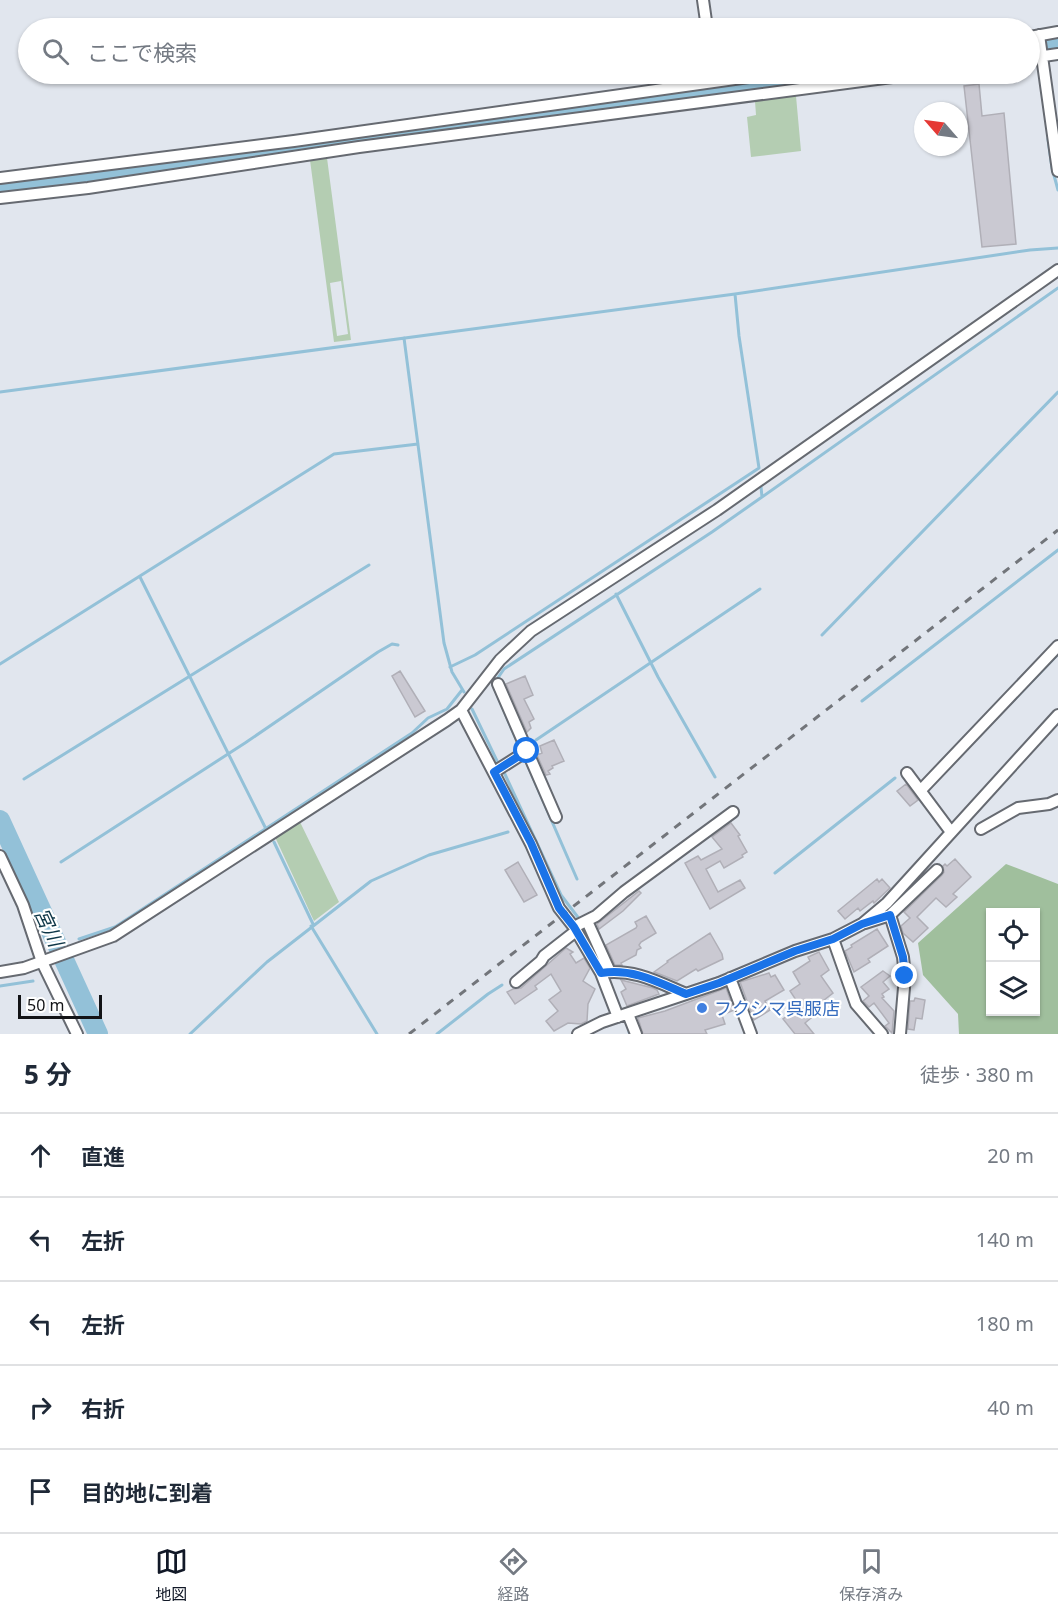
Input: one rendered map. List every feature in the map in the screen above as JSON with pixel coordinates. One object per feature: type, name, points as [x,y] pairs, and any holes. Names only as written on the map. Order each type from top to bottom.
[{"type":"street","points":[[704,0],[706,18]]},
{"type":"street","points":[[1040,36],[1058,33]]},
{"type":"street","points":[[1040,51],[1058,171]]},
{"type":"street","points":[[1041,54],[1058,54]]},
{"type":"street","points":[[0,177],[715,87],[761,84]]},
{"type":"street","points":[[0,198],[88,188],[359,147],[715,87]]},
{"type":"street","points":[[0,972],[24,968],[113,936],[461,710],[500,660],[531,631],[717,510],[1058,270]]},
{"type":"street","points":[[921,790],[1058,646]]},
{"type":"street","points":[[498,684],[524,753],[556,817]]},
{"type":"street","points":[[461,710],[499,769],[559,908],[580,925],[606,972],[623,1015],[636,1034]]},
{"type":"street","points":[[862,924],[887,903],[1058,714]]},
{"type":"street","points":[[499,769],[524,753]]},
{"type":"street","points":[[907,773],[951,832]]},
{"type":"street","points":[[981,829],[1018,808],[1049,804],[1058,800]]},
{"type":"street","points":[[516,982],[580,925],[733,812]]},
{"type":"street","points":[[0,856],[77,1034]]},
{"type":"street","points":[[578,1034],[623,1015],[833,939],[862,924],[890,915],[937,870]]},
{"type":"street","points":[[890,915],[903,957],[905,976],[900,1034]]},
{"type":"street","points":[[833,939],[856,1004],[882,1034]]},
{"type":"street","points":[[606,972],[641,974],[686,994]]},
{"type":"street","points":[[730,978],[751,1034]]},
{"type":"green space","points":[[796,96],[801,151],[751,157],[747,117],[756,115],[755,101]]},
{"type":"green space","points":[[327,158],[351,340],[334,342],[310,160]],"holes":[[[341,281],[348,334],[337,336],[330,283]]]},
{"type":"green space","points":[[300,822],[339,902],[314,921],[275,837]]},
{"type":"green space","points":[[1006,864],[1058,884],[1058,1034],[959,1034],[958,1014],[923,975],[918,943]]},
{"type":"building","points":[[979,84],[982,116],[1004,113],[1016,244],[982,247],[968,122],[968,102],[966,102],[964,86]]},
{"type":"building","points":[[400,671],[425,711],[415,717],[392,676]]},
{"type":"building","points":[[525,676],[533,695],[524,699],[534,719],[529,722],[531,728],[527,732],[506,684]]},
{"type":"building","points":[[554,740],[564,761],[552,766],[553,768],[548,771],[550,774],[546,775],[537,755],[542,753],[540,746]]},
{"type":"building","points":[[906,784],[918,800],[910,806],[897,791]]},
{"type":"building","points":[[731,823],[740,835],[738,836],[747,852],[742,855],[743,857],[724,868],[720,861],[706,869],[718,892],[740,880],[745,888],[710,909],[685,863],[698,856],[701,860],[722,849],[712,837]]},
{"type":"building","points":[[955,859],[971,877],[953,894],[957,897],[946,907],[936,898],[917,917],[928,928],[913,942],[903,933],[901,926],[910,918],[904,912],[942,875],[943,866],[945,864],[947,866]]},
{"type":"building","points":[[518,862],[537,895],[524,902],[505,870]]},
{"type":"building","points":[[877,879],[879,882],[882,879],[890,888],[874,903],[873,901],[860,911],[858,908],[845,919],[838,911]]},
{"type":"building","points":[[639,891],[641,893],[623,911],[599,929],[597,924]]},
{"type":"building","points":[[646,916],[656,933],[641,942],[639,945],[641,948],[637,950],[636,955],[621,963],[622,965],[615,965],[606,945],[636,928],[635,922]]},
{"type":"building","points":[[877,929],[888,946],[868,959],[870,962],[854,972],[845,951]]},
{"type":"building","points":[[710,933],[723,959],[698,971],[696,969],[677,981],[654,972],[667,961]]},
{"type":"building","points":[[566,948],[573,952],[570,954],[576,963],[584,958],[590,968],[583,981],[595,989],[588,1004],[587,1021],[581,1024],[568,1023],[554,1031],[546,1021],[558,1011],[549,1000],[561,991],[551,974],[535,986],[537,989],[515,1004],[507,992],[521,988]]},
{"type":"building","points":[[819,952],[829,970],[821,976],[833,993],[819,1004],[823,1008],[805,1023],[814,1034],[795,1034],[783,1019],[800,1006],[790,991],[800,984],[793,972],[810,961],[808,957]]},
{"type":"building","points":[[883,971],[890,976],[883,982],[889,989],[882,994],[884,997],[882,998],[894,1011],[892,1033],[885,1026],[889,1023],[874,1003],[869,1007],[863,1001],[869,996],[861,987]]},
{"type":"building","points":[[769,973],[771,977],[775,975],[784,990],[765,1001],[770,1010],[754,1020],[740,982]]},
{"type":"building","points":[[621,980],[653,988],[659,994],[627,1006],[621,992],[626,989]]},
{"type":"building","points":[[726,988],[734,1010],[722,1015],[725,1024],[705,1030],[707,1034],[643,1034],[638,1018],[665,1011]]},
{"type":"building","points":[[915,998],[925,1000],[922,1019],[916,1018],[914,1030],[908,1029],[910,1001],[914,1001]]},
{"type":"waterway","points":[[1040,45],[1058,42]]},
{"type":"waterway","points":[[0,187],[769,84]]},
{"type":"waterway","points":[[1048,139],[1058,190]]},
{"type":"waterway","points":[[0,392],[735,294],[1030,250],[1058,248]]},
{"type":"waterway","points":[[762,497],[1058,288]]},
{"type":"waterway","points":[[450,667],[475,655],[759,468],[735,294]]},
{"type":"waterway","points":[[404,338],[444,643],[452,672],[464,692]]},
{"type":"waterway","points":[[822,635],[1058,392]]},
{"type":"waterway","points":[[0,664],[334,454],[418,444]]},
{"type":"waterway","points":[[521,751],[493,685],[504,669],[762,497],[761,487]]},
{"type":"waterway","points":[[862,701],[1058,550]]},
{"type":"waterway","points":[[24,779],[369,565]]},
{"type":"waterway","points":[[140,577],[266,829]]},
{"type":"waterway","points":[[536,740],[760,589]]},
{"type":"waterway","points":[[616,594],[658,677],[715,777]]},
{"type":"waterway","points":[[61,862],[245,743],[378,652],[392,644],[398,645]]},
{"type":"waterway","points":[[1010,704],[1058,654]]},
{"type":"waterway","points":[[79,939],[115,927],[412,733],[428,718],[447,709],[462,690]]},
{"type":"waterway","points":[[472,709],[499,765]]},
{"type":"waterway","points":[[524,757],[577,879]]},
{"type":"waterway","points":[[503,770],[561,895],[580,920],[593,949]]},
{"type":"waterway","points":[[775,873],[895,778]]},
{"type":"waterway","name":"宮川","points":[[0,820],[98,1034]]},
{"type":"waterway","points":[[190,1034],[267,962],[371,881],[429,855],[508,832]]},
{"type":"waterway","points":[[274,842],[313,924]]},
{"type":"waterway","points":[[311,926],[377,1034]]},
{"type":"waterway","points":[[61,973],[68,970]]},
{"type":"waterway","points":[[0,986],[33,981]]},
{"type":"waterway","points":[[437,1034],[502,985]]},
{"type":"railway","points":[[409,1034],[1058,530]]},
{"type":"place","name":"フクシマ呉服店","points":[[702,1008]]},
{"type":"route","points":[[527,751],[494,772],[531,843],[559,908],[574,927],[601,973],[641,974],[686,994],[890,915],[903,957],[905,976]]}]
